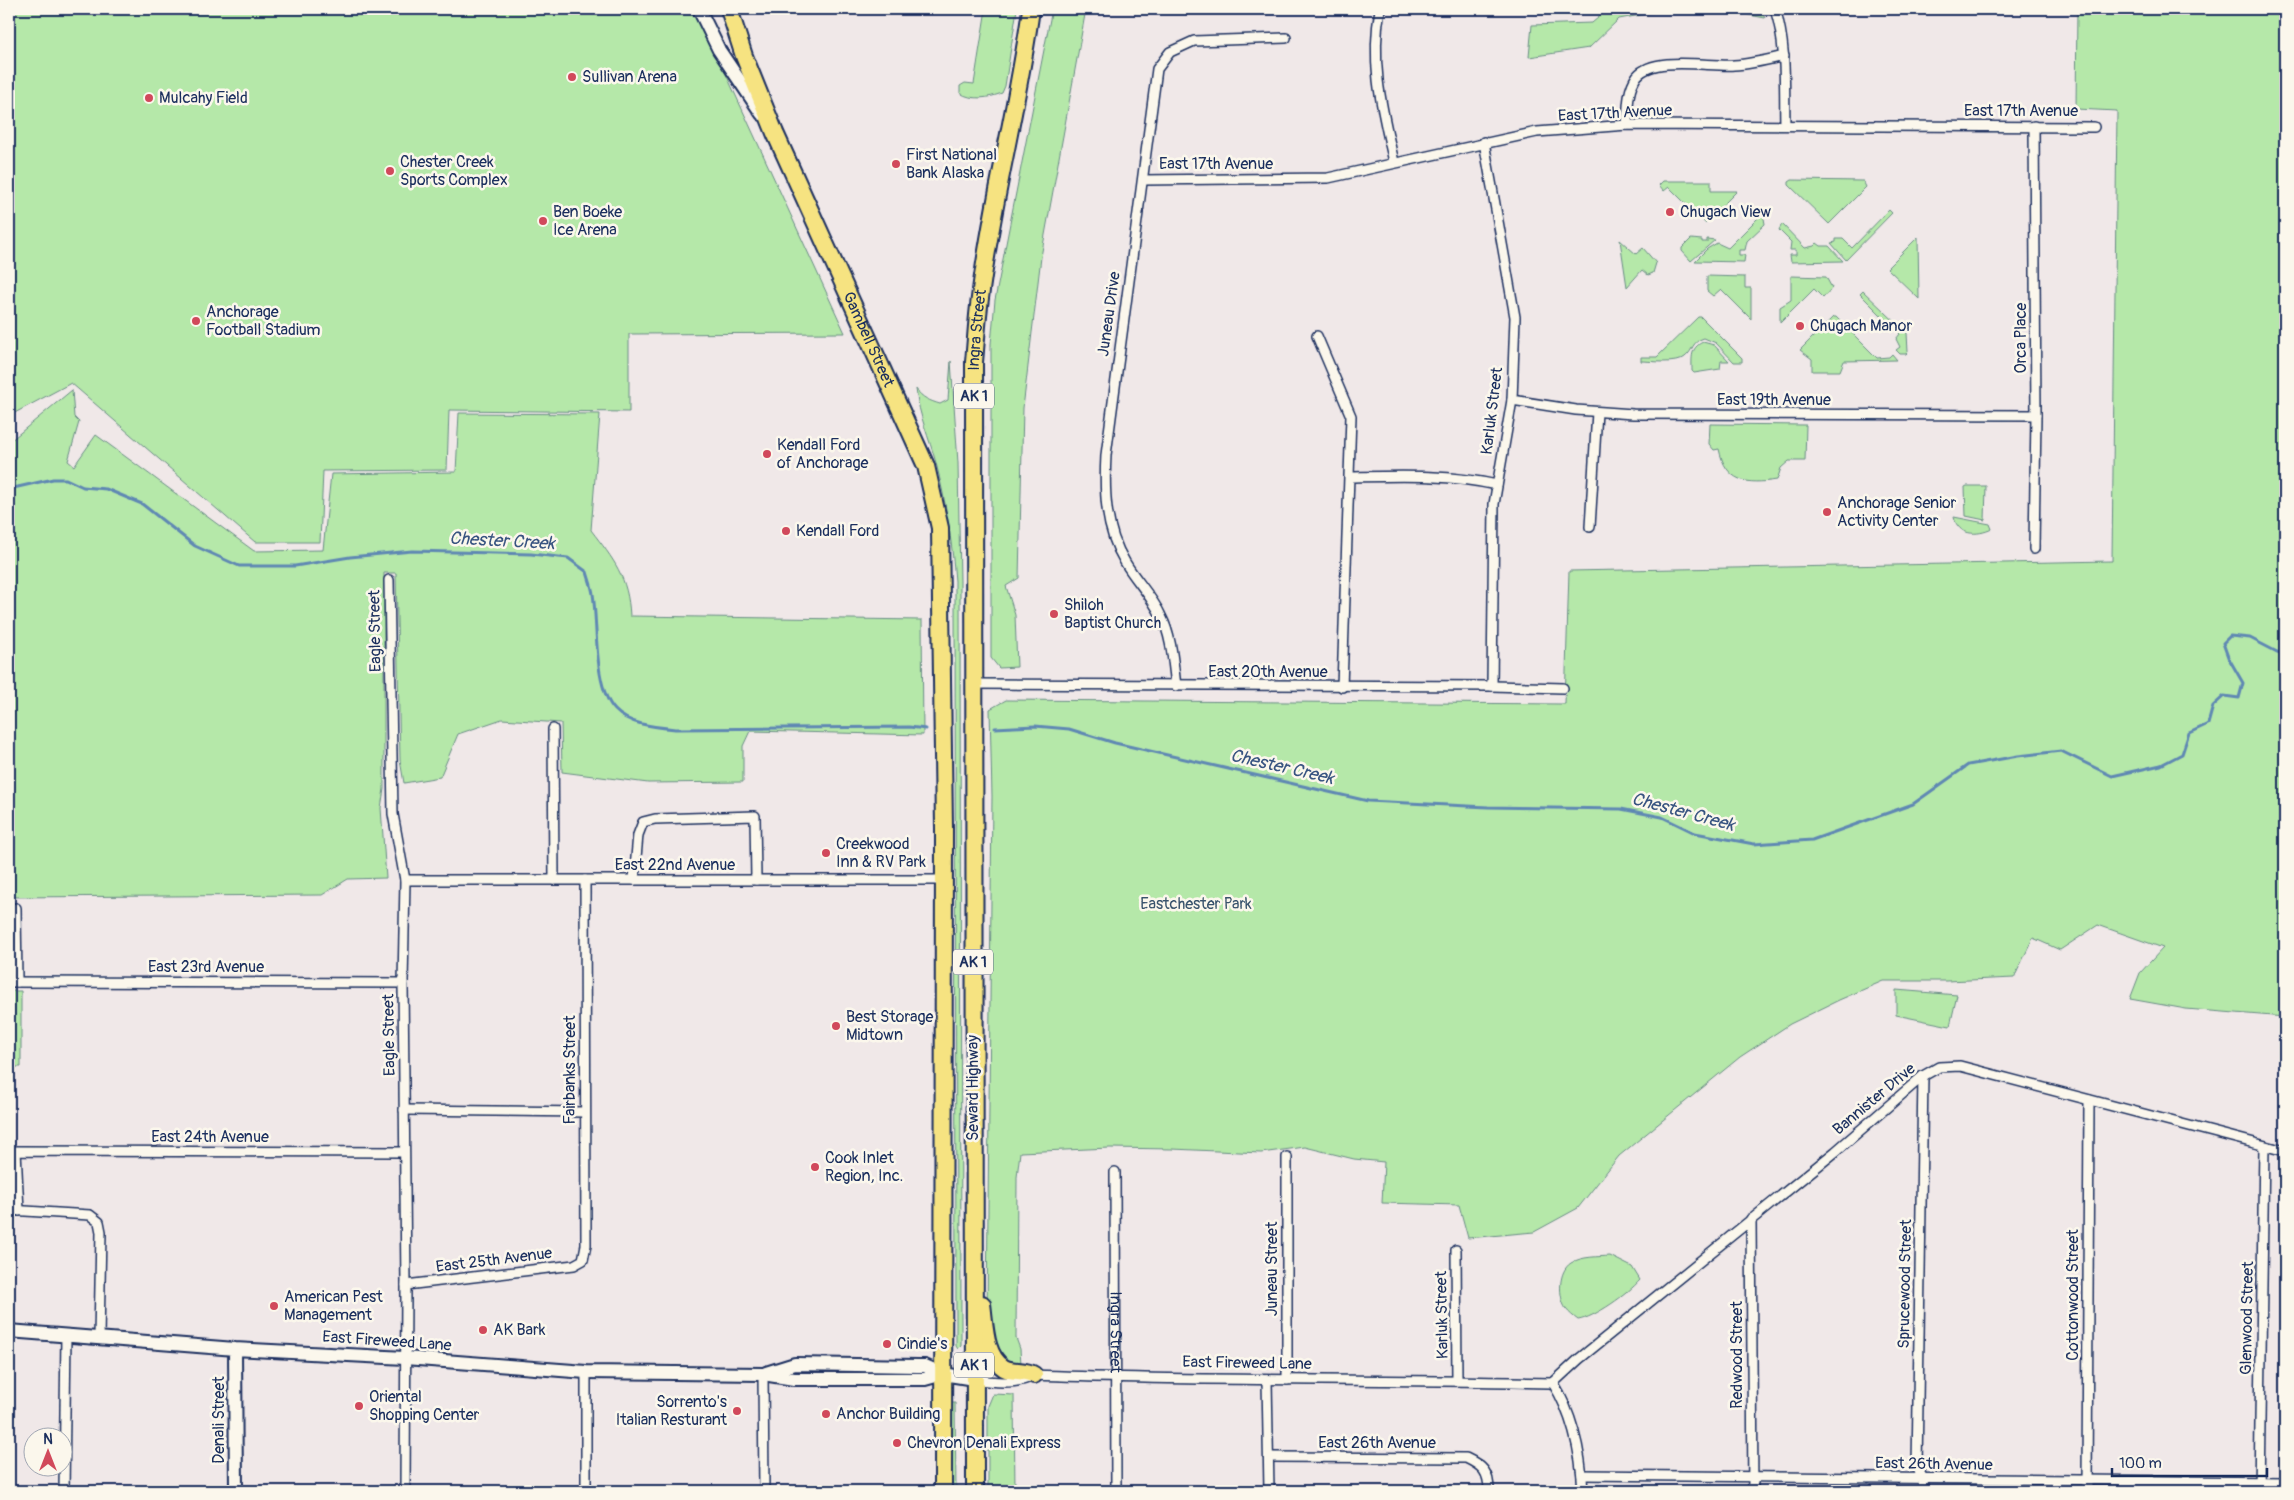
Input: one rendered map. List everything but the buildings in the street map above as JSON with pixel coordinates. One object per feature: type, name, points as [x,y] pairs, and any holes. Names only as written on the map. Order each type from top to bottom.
[{"type":"highway","name":"Gambell Street","points":[[728,9],[744,56],[775,133],[926,466],[940,528],[943,685]]},
{"type":"highway","name":"Ingra Street","points":[[972,684],[974,362],[986,260],[1015,110],[1031,9]]},
{"type":"highway","name":"Seward Highway","points":[[972,684],[975,1491]]},
{"type":"highway","name":"Seward Highway","points":[[943,685],[944,1491]]},
{"type":"highway","points":[[974,1240],[990,1352],[1005,1369],[1028,1371],[1034,1375]]},
{"type":"main road","points":[[699,9],[719,50],[775,133]]},
{"type":"main road","name":"East Fireweed Lane","points":[[9,1331],[235,1349],[405,1358],[586,1372],[763,1374],[794,1379],[925,1379],[943,1374],[974,1379]]},
{"type":"main road","name":"Denali Street","points":[[235,1349],[236,1491]]},
{"type":"street","points":[[1380,9],[1375,63],[1379,96],[1394,162]]},
{"type":"street","points":[[1775,9],[1781,28],[1784,56],[1785,126]]},
{"type":"street","name":"Juneau Drive","points":[[1176,686],[1170,644],[1162,616],[1125,562],[1110,531],[1104,488],[1106,455],[1157,68],[1170,52],[1194,41],[1286,38]]},
{"type":"street","points":[[1626,125],[1630,88],[1638,75],[1650,68],[1663,64],[1734,65],[1784,56]]},
{"type":"street","name":"East 17th Avenue","points":[[1143,180],[1328,178],[1484,142],[1537,132],[1626,125],[2094,127]]},
{"type":"street","name":"Orca Place","points":[[2034,126],[2036,415],[2034,549]]},
{"type":"street","name":"Karluk Street","points":[[1484,142],[1516,317],[1512,400],[1494,504],[1492,686]]},
{"type":"street","points":[[1317,336],[1351,416],[1342,687]]},
{"type":"street","name":"East 19th Avenue","points":[[1512,400],[1597,412],[1633,414],[2036,415]]},
{"type":"street","points":[[1590,528],[1597,412]]},
{"type":"street","points":[[1350,477],[1433,476],[1470,479],[1497,485]]},
{"type":"street","name":"Eagle Street","points":[[389,580],[393,814],[405,880],[403,983],[406,1285],[405,1491]]},
{"type":"street","name":"East 20th Avenue","points":[[972,684],[1342,687],[1492,686],[1563,688]]},
{"type":"street","points":[[553,729],[554,880]]},
{"type":"street","points":[[634,880],[638,835],[642,822],[655,819],[755,816],[756,880]]},
{"type":"street","name":"East 22nd Avenue","points":[[405,880],[944,880]]},
{"type":"street","name":"Fairbanks Street","points":[[583,1260],[586,1245],[585,880]]},
{"type":"street","points":[[13,982],[16,908]]},
{"type":"street","name":"East 23rd Avenue","points":[[13,982],[403,983]]},
{"type":"street","name":"Bannister Drive","points":[[1553,1383],[1579,1359],[1835,1152],[1923,1076],[1939,1067],[1960,1066],[2285,1151]]},
{"type":"street","name":"Sprucewood Street","points":[[1923,1076],[1917,1467],[1924,1478],[1924,1491]]},
{"type":"street","name":"Cottonwood Street","points":[[2087,1491],[2089,1100]]},
{"type":"street","points":[[404,1110],[586,1112]]},
{"type":"street","name":"Glenwood Street","points":[[2259,1487],[2264,1146]]},
{"type":"street","name":"East 24th Avenue","points":[[19,1211],[16,1151],[404,1152]]},
{"type":"street","name":"Juneau Street","points":[[1287,1157],[1287,1380]]},
{"type":"street","name":"Ingra Street","points":[[1115,1172],[1116,1491]]},
{"type":"street","points":[[9,1210],[90,1216],[98,1222],[101,1232],[99,1338]]},
{"type":"street","name":"Redwood Street","points":[[1751,1219],[1753,1491]]},
{"type":"street","name":"Karluk Street","points":[[1456,1250],[1457,1380]]},
{"type":"street","name":"East 25th Avenue","points":[[406,1285],[574,1265],[583,1260]]},
{"type":"street","points":[[64,1491],[66,1335]]},
{"type":"street","points":[[586,1372],[586,1491]]},
{"type":"street","points":[[763,1374],[764,1491]]},
{"type":"street","name":"East Fireweed Lane","points":[[974,1379],[986,1381],[1026,1380],[1034,1375],[1116,1378],[1457,1380],[1553,1383]]},
{"type":"street","points":[[1267,1380],[1270,1457],[1269,1491]]},
{"type":"street","points":[[1553,1383],[1566,1404],[1577,1442],[1583,1491]]},
{"type":"street","name":"East 26th Avenue","points":[[1270,1457],[1466,1458],[1482,1466],[1489,1482],[1490,1491]]},
{"type":"street","name":"East 26th Avenue","points":[[1582,1475],[2087,1480],[2259,1487],[2285,1482]]},
{"type":"green space","name":"Chester Creek Sports Complex","points":[[9,9],[696,9],[845,333],[629,334],[629,412],[449,410],[447,470],[323,471],[320,542],[255,542],[71,383],[9,416]]},
{"type":"green space","points":[[986,9],[1017,9],[1005,86],[1002,93],[997,95],[981,98],[965,96],[960,93],[960,86],[965,83],[974,84]]},
{"type":"green space","points":[[1052,9],[1086,9],[1041,257],[1023,408],[1019,578],[1006,586],[1015,615],[1017,667],[999,668],[991,658],[991,344],[995,300]]},
{"type":"green space","points":[[1603,9],[1673,9],[1619,19],[1589,48],[1529,57],[1532,25],[1592,23],[1599,17]]},
{"type":"green space","points":[[1718,9],[1760,9],[1765,18]]},
{"type":"green space","name":"Eastchester Park","points":[[2077,9],[2285,9],[2285,1017],[2186,1009],[2130,999],[2140,973],[2163,948],[2098,925],[2060,950],[2033,938],[2014,978],[1883,981],[1790,1024],[1740,1057],[1619,1156],[1578,1208],[1534,1232],[1468,1238],[1459,1205],[1382,1203],[1384,1162],[1354,1159],[1305,1147],[1261,1153],[1110,1148],[1020,1152],[1017,1177],[1016,1338],[1020,1349],[1021,1364],[1011,1364],[1000,1359],[987,1316],[992,796],[990,709],[1006,700],[1565,704],[1569,571],[2112,561],[2117,111],[2076,109]]},
{"type":"green space","points":[[1792,180],[1863,181],[1866,187],[1829,224],[1789,185],[1789,182]]},
{"type":"green space","points":[[1663,181],[1711,181],[1711,191],[1737,191],[1705,223],[1669,187],[1664,191],[1659,185]]},
{"type":"green space","points":[[1889,210],[1892,213],[1846,260],[1831,243],[1836,242],[1836,239],[1843,239],[1852,248]]},
{"type":"green space","points":[[1763,213],[1765,224],[1747,241],[1745,250],[1739,250],[1739,255],[1745,255],[1744,262],[1695,261],[1707,249],[1717,243],[1728,248]]},
{"type":"green space","points":[[1782,224],[1805,248],[1814,246],[1817,243],[1821,246],[1829,246],[1843,261],[1791,262],[1790,255],[1796,255],[1796,250],[1790,250],[1791,242],[1779,230]]},
{"type":"green space","points":[[1918,237],[1919,299],[1887,268]]},
{"type":"green space","points":[[1691,239],[1702,240],[1702,242],[1707,242],[1707,239],[1715,240],[1691,261],[1682,251],[1682,248]]},
{"type":"green space","points":[[1620,240],[1636,254],[1643,248],[1656,263],[1653,273],[1648,275],[1642,270],[1627,287]]},
{"type":"green space","points":[[1707,276],[1745,277],[1745,288],[1751,288],[1751,319],[1721,289],[1713,296],[1707,291]]},
{"type":"green space","points":[[1791,276],[1826,277],[1832,288],[1823,298],[1814,289],[1780,323],[1780,307],[1791,300]]},
{"type":"green space","points":[[1863,291],[1907,333],[1908,352],[1906,354],[1900,354],[1896,350],[1900,347],[1896,339],[1900,334],[1860,294]]},
{"type":"green space","points":[[1698,317],[1701,317],[1742,358],[1742,362],[1734,362],[1716,343],[1704,338],[1695,344],[1685,357],[1676,361],[1641,361],[1641,357],[1657,357]]},
{"type":"green space","points":[[1833,317],[1836,317],[1877,358],[1889,357],[1892,354],[1897,360],[1844,361],[1840,371],[1812,371],[1812,359],[1800,350]]},
{"type":"green space","points":[[1703,342],[1714,345],[1729,361],[1721,361],[1720,369],[1694,373],[1692,371],[1692,362],[1694,350]]},
{"type":"green space","points":[[951,361],[958,463],[960,582],[961,1346],[958,1349],[956,1346],[955,581],[943,492],[919,408],[916,389],[924,397],[936,403],[940,404],[948,400]]},
{"type":"green space","points":[[72,390],[74,417],[79,422],[68,461],[74,466],[96,435],[254,551],[323,550],[331,474],[456,472],[459,413],[600,414],[591,530],[613,560],[623,580],[629,602],[630,616],[922,620],[923,735],[750,731],[743,746],[743,782],[648,783],[562,772],[561,723],[502,719],[458,734],[440,777],[404,783],[400,760],[396,573],[384,573],[384,789],[381,808],[386,878],[348,879],[322,895],[9,897],[9,442]]},
{"type":"green space","points":[[1710,424],[1806,425],[1805,461],[1789,461],[1781,468],[1777,480],[1756,482],[1739,479],[1732,475],[1727,468],[1722,460],[1719,449],[1714,450],[1709,444]]},
{"type":"green space","points":[[1986,486],[1985,520],[1966,516],[1965,487]]},
{"type":"green space","points":[[1954,517],[1990,524],[1992,529],[1980,533],[1969,533],[1960,528]]},
{"type":"green space","points":[[1896,990],[1957,995],[1950,1026],[1896,1015]]},
{"type":"green space","points":[[9,991],[21,991],[21,1067],[9,1067]]},
{"type":"green space","points":[[1610,1256],[1632,1267],[1640,1280],[1611,1304],[1593,1315],[1578,1320],[1563,1304],[1561,1284],[1564,1272],[1571,1263],[1580,1259]]},
{"type":"green space","points":[[993,1394],[1014,1395],[1015,1491],[988,1491],[988,1406]]},
{"type":"green space","points":[[951,1403],[955,1403],[956,1491],[951,1491]]},
{"type":"waterway","name":"Chester Creek","points":[[9,489],[53,479],[66,479],[83,487],[106,489],[142,504],[195,546],[239,566],[295,566],[350,557],[412,551],[531,554],[568,558],[587,572],[593,594],[598,655],[603,686],[608,700],[615,710],[628,719],[643,724],[676,729],[909,727],[926,729]]},
{"type":"waterway","name":"Chester Creek","points":[[995,728],[1035,726],[1069,729],[1115,743],[1368,801],[1488,807],[1621,809],[1662,817],[1695,833],[1754,844],[1812,840],[1913,804],[1968,765],[2061,751],[2112,776],[2161,765],[2182,754],[2189,733],[2208,724],[2213,706],[2224,696],[2239,698],[2243,683],[2228,657],[2223,643],[2230,636],[2250,638],[2277,652],[2285,654]]},
{"type":"place","name":"Sullivan Arena","points":[[572,77]]},
{"type":"place","name":"Mulcahy Field","points":[[149,98]]},
{"type":"place","name":"First National Bank Alaska","points":[[896,164]]},
{"type":"place","name":"Chester Creek Sports Complex","points":[[390,171]]},
{"type":"place","name":"Chugach View","points":[[1670,212]]},
{"type":"place","name":"Ben Boeke Ice Arena","points":[[543,221]]},
{"type":"place","name":"Anchorage Football Stadium","points":[[196,321]]},
{"type":"place","name":"Chugach Manor","points":[[1800,326]]},
{"type":"place","name":"Kendall Ford of Anchorage","points":[[767,454]]},
{"type":"place","name":"Anchorage Senior Activity Center","points":[[1827,512]]},
{"type":"place","name":"Kendall Ford","points":[[786,531]]},
{"type":"place","name":"Shiloh Baptist Church","points":[[1054,614]]},
{"type":"place","name":"Creekwood Inn & RV Park","points":[[826,853]]},
{"type":"place","name":"Best Storage Midtown","points":[[836,1026]]},
{"type":"place","name":"Cook Inlet Region, Inc.","points":[[815,1167]]},
{"type":"place","name":"American Pest Management","points":[[274,1306]]},
{"type":"place","name":"AK Bark","points":[[483,1330]]},
{"type":"place","name":"Cindie's","points":[[887,1344]]},
{"type":"place","name":"Oriental Shopping Center","points":[[359,1406]]},
{"type":"place","name":"Sorrento's Italian Resturant","points":[[737,1411]]},
{"type":"place","name":"Anchor Building","points":[[826,1414]]},
{"type":"place","name":"Chevron Denali Express","points":[[897,1443]]}]
